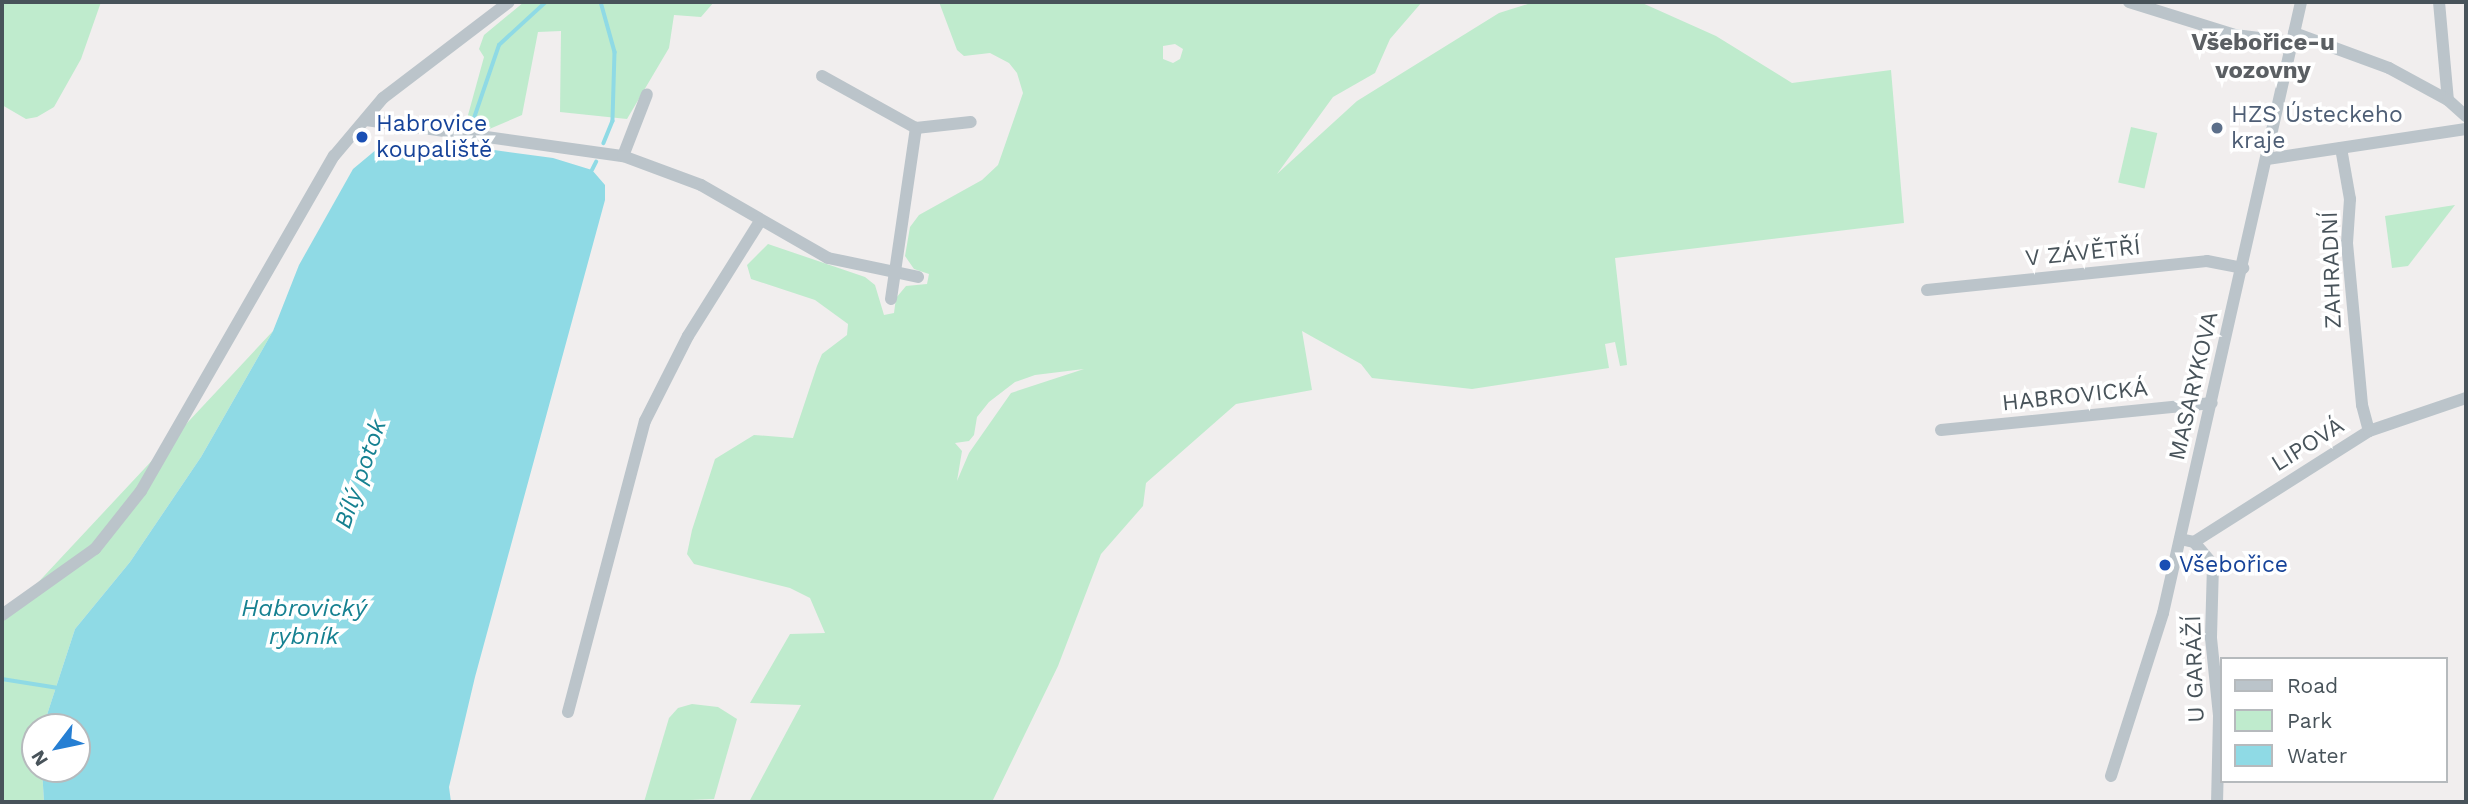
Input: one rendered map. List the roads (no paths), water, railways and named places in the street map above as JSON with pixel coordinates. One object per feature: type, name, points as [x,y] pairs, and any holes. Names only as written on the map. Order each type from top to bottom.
[{"type":"street","points":[[2,615],[95,549],[141,491],[334,156],[383,98],[509,2]]},
{"type":"street","points":[[2129,2],[2235,35],[2293,38],[2389,68],[2448,100],[2466,116]]},
{"type":"street","name":"MASARYKOVA","points":[[2111,776],[2146,675],[2180,539],[2301,2]]},
{"type":"street","points":[[2439,2],[2448,100]]},
{"type":"street","points":[[821,76],[916,128],[971,122]]},
{"type":"street","points":[[623,156],[647,93]]},
{"type":"street","points":[[366,120],[623,156],[701,185],[828,258],[894,275],[918,277]]},
{"type":"street","points":[[891,299],[916,128]]},
{"type":"street","points":[[2267,159],[2466,130]]},
{"type":"street","name":"ZAHRADNÍ","points":[[2341,148],[2350,199],[2347,243],[2362,405],[2369,431]]},
{"type":"street","points":[[568,712],[645,421],[688,336],[760,221]]},
{"type":"street","name":"V ZÁVĚTŘÍ","points":[[1927,290],[2207,261],[2243,268]]},
{"type":"street","name":"LIPOVÁ","points":[[2194,542],[2369,431],[2466,398]]},
{"type":"street","name":"HABROVICKÁ","points":[[1941,430],[2212,403]]},
{"type":"street","points":[[2180,539],[2194,542]]},
{"type":"street","name":"U GARÁŽÍ","points":[[2194,542],[2213,565],[2211,638],[2219,716],[2217,802]]},
{"type":"water","name":"Habrovický rybník","points":[[377,149],[494,150],[553,158],[592,170],[605,185],[605,200],[475,677],[449,787],[451,802],[44,802],[43,783],[91,783],[91,713],[48,713],[75,629],[130,562],[201,457],[273,331],[299,265],[353,169]]},
{"type":"waterway","name":"Bílý potok","points":[[472,124],[499,45],[546,2]]},
{"type":"waterway","points":[[601,2],[615,52],[613,121],[604,143]]},
{"type":"waterway","name":"Bílý potok","points":[[460,151],[464,143]]},
{"type":"waterway","points":[[592,170],[596,162]]},
{"type":"waterway","points":[[2,679],[58,688]]},
{"type":"place","name":"HZS Ústeckeho kraje","points":[[2217,128]]},
{"type":"place","name":"Habrovice koupaliště","points":[[362,137]]},
{"type":"place","name":"Všebořice","points":[[2165,565]]},
{"type":"district","name":"Všebořice-u vozovny","points":[[2263,57]]}]
